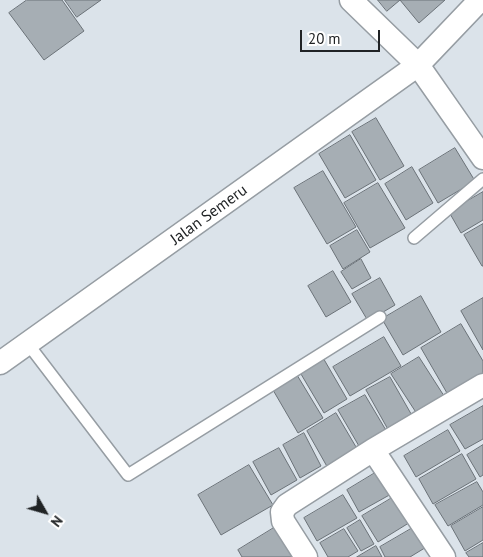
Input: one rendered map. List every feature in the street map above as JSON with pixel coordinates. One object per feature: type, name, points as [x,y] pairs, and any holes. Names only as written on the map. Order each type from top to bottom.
[{"type":"street","points":[[351,0],[418,65],[483,158]]},
{"type":"street","name":"Jalan Semeru","points":[[0,363],[418,65],[480,0]]},
{"type":"street","points":[[306,557],[283,521],[282,512],[295,498],[482,387]]},
{"type":"street","points":[[373,450],[444,557]]},
{"type":"lane","points":[[414,238],[483,179]]},
{"type":"lane","points":[[28,344],[128,475],[380,317]]},
{"type":"building","points":[[27,0],[62,0],[84,31],[44,60],[9,13]]},
{"type":"building","points":[[65,0],[101,0],[77,17]]},
{"type":"building","points":[[378,0],[400,0],[387,11]]},
{"type":"building","points":[[400,0],[445,0],[419,23]]},
{"type":"building","points":[[376,118],[404,166],[380,180],[352,132]]},
{"type":"building","points":[[350,135],[376,180],[345,198],[319,154]]},
{"type":"building","points":[[455,148],[475,181],[438,203],[419,170]]},
{"type":"building","points":[[412,167],[433,203],[406,220],[385,184]]},
{"type":"building","points":[[323,171],[356,227],[327,244],[294,188]]},
{"type":"building","points":[[378,183],[405,228],[370,248],[344,203]]},
{"type":"building","points":[[483,192],[483,220],[461,233],[449,212]]},
{"type":"building","points":[[483,224],[483,266],[482,266],[464,235]]},
{"type":"building","points":[[357,230],[370,252],[343,269],[330,246]]},
{"type":"building","points":[[361,259],[371,278],[352,289],[341,272]]},
{"type":"building","points":[[333,271],[351,302],[326,317],[308,286]]},
{"type":"building","points":[[380,278],[395,305],[368,321],[352,294]]},
{"type":"building","points":[[421,296],[441,332],[403,355],[382,319]]},
{"type":"building","points":[[483,298],[483,350],[461,311]]},
{"type":"building","points":[[461,324],[483,361],[483,381],[451,400],[421,348]]},
{"type":"building","points":[[384,337],[401,366],[350,396],[333,367]]},
{"type":"building","points":[[322,356],[347,399],[324,413],[298,369]]},
{"type":"building","points":[[419,357],[446,399],[419,417],[391,374]]},
{"type":"building","points":[[297,375],[323,418],[298,433],[273,390]]},
{"type":"building","points":[[390,377],[414,419],[390,433],[366,390]]},
{"type":"building","points":[[365,395],[390,437],[363,453],[338,410]]},
{"type":"building","points":[[483,406],[483,439],[465,449],[450,425]]},
{"type":"building","points":[[336,413],[359,452],[329,470],[307,431]]},
{"type":"building","points":[[448,430],[460,451],[416,477],[404,456]]},
{"type":"building","points":[[304,433],[321,466],[300,478],[283,445]]},
{"type":"building","points":[[483,445],[483,475],[480,477],[467,455]]},
{"type":"building","points":[[279,448],[297,480],[271,495],[253,462]]},
{"type":"building","points":[[462,454],[476,479],[433,504],[419,479]]},
{"type":"building","points":[[249,465],[273,505],[221,535],[198,495]]},
{"type":"building","points":[[380,470],[393,493],[359,512],[347,490]]},
{"type":"building","points":[[477,482],[483,492],[483,505],[448,526],[435,505]]},
{"type":"building","points":[[343,495],[357,518],[317,541],[304,518]]},
{"type":"building","points":[[397,495],[412,521],[378,542],[362,516]]},
{"type":"building","points":[[483,507],[483,540],[465,551],[451,526]]},
{"type":"building","points":[[360,520],[374,544],[361,551],[347,528]]},
{"type":"building","points":[[277,526],[295,557],[242,557],[238,550]]},
{"type":"building","points":[[416,526],[428,546],[410,557],[385,557],[380,547]]},
{"type":"building","points":[[344,529],[358,551],[348,557],[328,557],[320,543]]},
{"type":"building","points":[[483,543],[483,557],[469,557],[466,553]]},
{"type":"building","points":[[376,546],[382,557],[357,557]]}]
